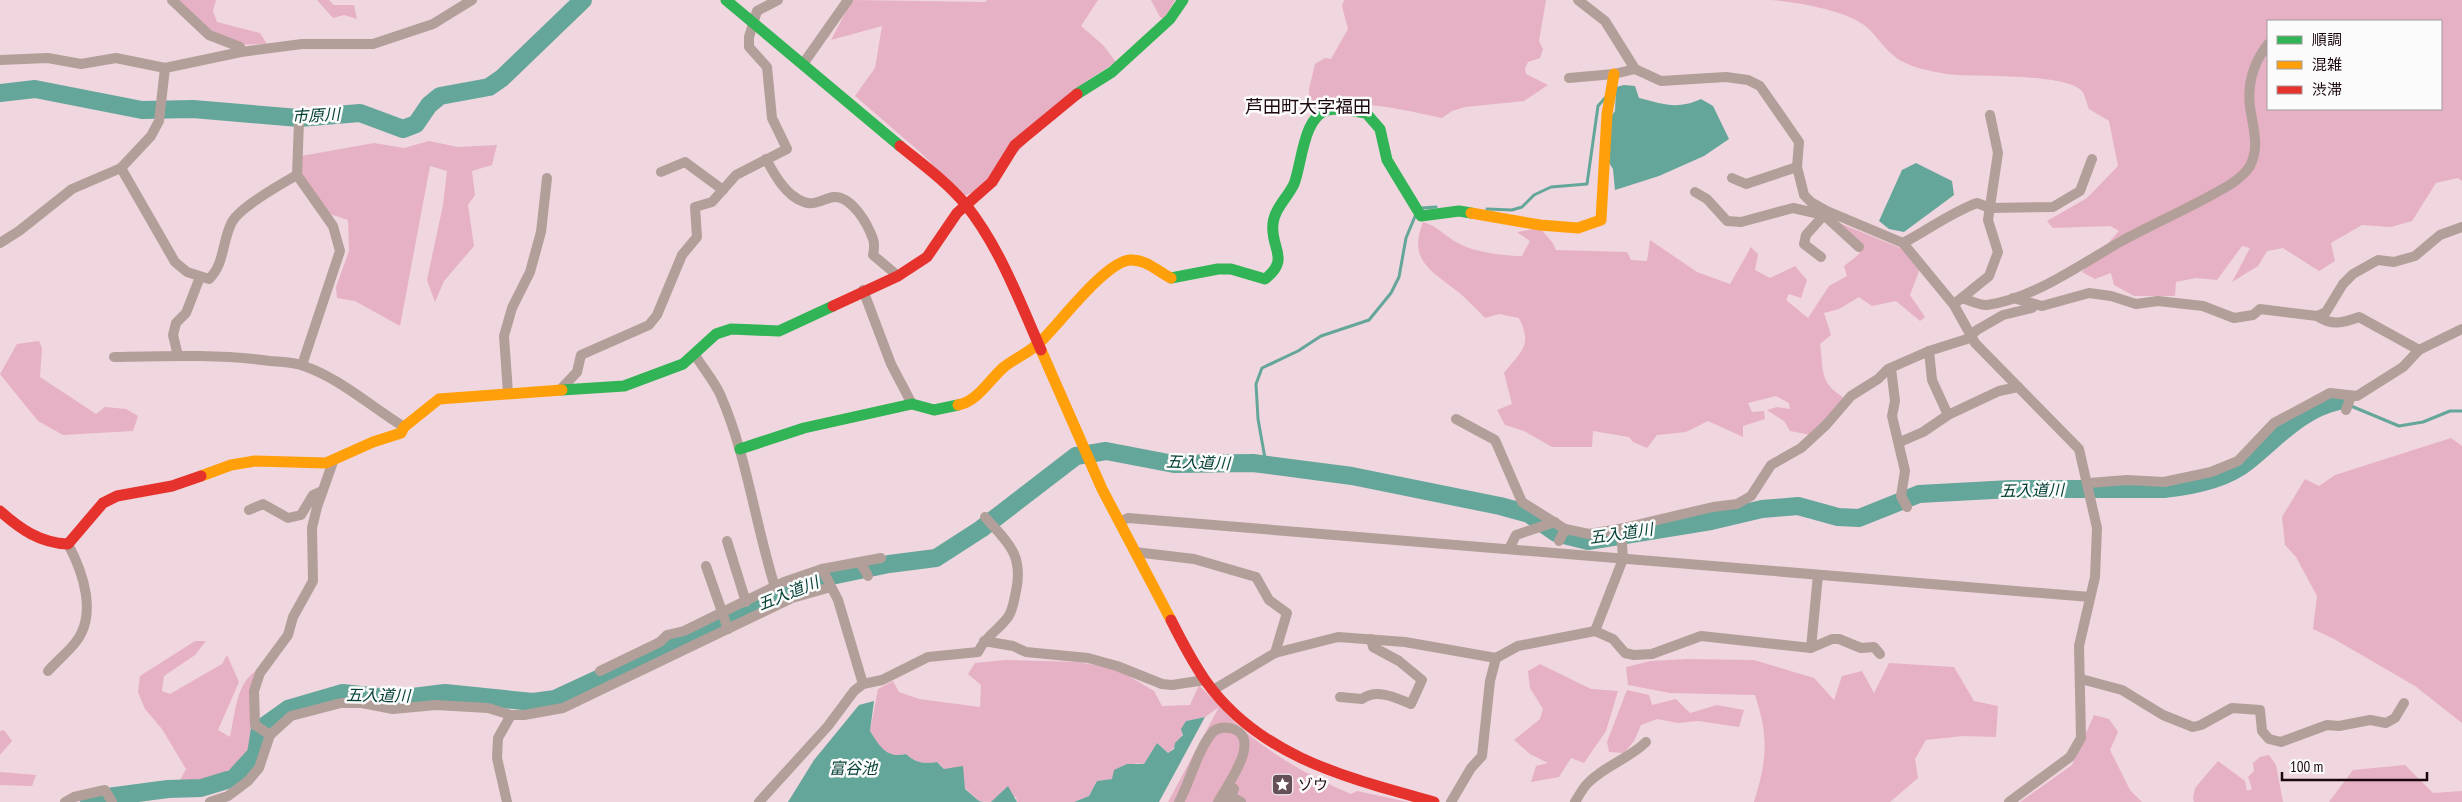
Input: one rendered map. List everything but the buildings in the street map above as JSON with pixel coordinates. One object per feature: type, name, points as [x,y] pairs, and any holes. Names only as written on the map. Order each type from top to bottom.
[{"type":"street","points":[[172,0],[209,36],[240,47],[241,52]]},
{"type":"street","points":[[0,60],[48,58],[81,64],[116,58],[165,68],[241,52],[302,44],[373,44],[433,24],[472,0]]},
{"type":"street","points":[[726,0],[942,181],[965,204],[998,251],[1040,343],[1082,445],[1119,522],[1180,638],[1205,680],[1255,732],[1286,751],[1342,776],[1434,802]]},
{"type":"street","points":[[561,390],[577,372],[581,355],[649,325],[657,315],[682,255],[697,237],[695,208],[712,202],[736,175],[787,149],[772,118],[767,67],[749,47],[753,22],[757,11],[778,0]]},
{"type":"street","points":[[803,64],[848,0]]},
{"type":"street","points":[[68,544],[103,503],[117,496],[141,490],[172,486],[239,464],[255,461],[326,463],[373,442],[400,433],[404,427],[439,399],[624,386],[684,364],[716,334],[731,329],[779,331],[789,328],[863,290],[898,276],[927,257],[965,204],[984,192],[992,182],[1015,145],[1083,89],[1112,72],[1156,29],[1170,19],[1183,0]]},
{"type":"street","points":[[1578,0],[1605,21],[1634,69],[1661,81],[1726,77],[1748,80],[1760,86],[1799,142],[1798,167],[1804,195],[1826,213],[1859,247]]},
{"type":"street","points":[[1958,301],[1986,305],[2013,298],[2074,270],[2120,242],[2232,183],[2249,168],[2256,154],[2250,105],[2250,80],[2256,63],[2267,46]]},
{"type":"street","points":[[0,243],[19,231],[72,190],[121,168],[151,136],[159,121],[165,68]]},
{"type":"street","points":[[1569,78],[1614,74],[1634,69]]},
{"type":"street","points":[[740,449],[804,428],[912,404],[934,410],[968,403],[1004,366],[1040,343],[1100,277],[1128,260],[1144,262],[1170,278],[1218,268],[1231,269],[1265,279],[1274,274],[1279,260],[1279,248],[1272,234],[1274,221],[1294,182],[1304,141],[1318,115],[1327,110],[1366,113],[1380,129],[1387,160],[1422,216],[1459,211],[1540,225],[1578,228],[1602,220],[1608,114],[1614,74]]},
{"type":"street","points":[[1958,301],[1989,276],[1998,252],[1988,220],[1998,153],[1990,115]]},
{"type":"street","points":[[299,122],[297,174],[333,226],[340,251],[302,365]]},
{"type":"street","points":[[766,159],[776,178],[804,202],[819,203],[833,197],[843,199],[852,205],[874,241],[873,254],[898,276]]},
{"type":"street","points":[[1903,243],[1931,228],[1956,211],[1977,203],[1990,208],[2053,207],[2080,191],[2092,159]]},
{"type":"street","points":[[662,172],[685,162],[723,190]]},
{"type":"street","points":[[1732,178],[1746,184],[1798,167]]},
{"type":"street","points":[[121,168],[175,262],[200,277],[209,278],[216,272],[232,221],[261,196],[297,174]]},
{"type":"street","points":[[508,393],[504,336],[512,308],[530,272],[541,232],[548,178]]},
{"type":"street","points":[[1695,192],[1707,199],[1728,221],[1741,222],[1793,208],[1826,213],[1903,243],[1958,301],[1975,343],[2079,448],[2089,483],[2097,528],[2095,577],[2079,646],[2081,738],[2070,757],[2009,802]]},
{"type":"street","points":[[1821,257],[1804,244],[1806,235],[1826,213]]},
{"type":"street","points":[[2318,316],[2326,312],[2343,284],[2353,274],[2378,260],[2394,262],[2415,256],[2440,235],[2462,227]]},
{"type":"street","points":[[178,356],[173,335],[176,323],[186,313],[200,277]]},
{"type":"street","points":[[863,290],[891,364],[912,404]]},
{"type":"street","points":[[2013,298],[2042,306],[2089,293],[2111,296],[2136,304],[2158,301],[2203,306],[2234,318],[2253,315],[2260,309],[2318,316],[2327,322],[2340,324],[2359,317],[2419,350]]},
{"type":"street","points":[[1456,419],[1495,440],[1522,502],[1565,528],[1590,534],[1619,529],[1713,507],[1737,504],[1751,496],[1771,465],[1801,448],[1826,425],[1851,396],[1891,368],[1929,351],[1971,336],[1977,330],[2003,315],[2035,305]]},
{"type":"street","points":[[2089,483],[2127,480],[2164,482],[2211,472],[2238,460],[2274,423],[2330,393],[2357,396],[2403,367],[2419,350],[2462,329]]},
{"type":"street","points":[[1929,351],[1932,380],[1948,415]]},
{"type":"street","points":[[695,355],[720,393],[740,449],[762,546],[780,585],[792,598]]},
{"type":"street","points":[[114,357],[178,356],[254,359],[302,365],[341,383],[370,406],[404,427]]},
{"type":"street","points":[[1891,368],[1895,401],[1892,416],[1900,442],[1905,471],[1901,496],[1907,507]]},
{"type":"street","points":[[1900,442],[1923,432],[1948,415],[1999,391],[2018,387]]},
{"type":"street","points":[[2346,410],[2351,396]]},
{"type":"street","points":[[270,735],[255,725],[254,691],[260,674],[288,635],[293,617],[313,581],[312,528],[322,491],[334,459]]},
{"type":"street","points":[[249,510],[263,504],[288,518],[301,515],[313,494],[322,491]]},
{"type":"street","points":[[0,511],[19,528],[44,540],[68,544]]},
{"type":"street","points":[[759,802],[828,726],[854,691],[863,684],[882,680],[928,657],[978,652],[984,641],[1010,615],[1018,580],[1017,562],[1012,547],[984,517]]},
{"type":"street","points":[[1119,522],[1128,518],[2090,597]]},
{"type":"street","points":[[1509,549],[1516,535],[1540,529],[1555,522]]},
{"type":"street","points":[[1559,541],[1565,528]]},
{"type":"street","points":[[1595,631],[1623,559],[1619,529]]},
{"type":"street","points":[[727,541],[746,602]]},
{"type":"street","points":[[48,671],[76,642],[86,622],[88,604],[76,558],[68,544]]},
{"type":"street","points":[[1135,552],[1194,558],[1256,577],[1269,600],[1287,613],[1275,653]]},
{"type":"street","points":[[600,671],[660,642],[667,635],[684,631],[780,585],[822,569],[880,558]]},
{"type":"street","points":[[860,562],[868,576]]},
{"type":"street","points":[[706,566],[721,614],[728,629]]},
{"type":"street","points":[[822,569],[838,600],[863,684]]},
{"type":"street","points":[[1811,648],[1818,575]]},
{"type":"street","points":[[210,802],[231,799],[248,781],[259,768],[270,735],[291,716],[340,703],[362,703],[393,709],[436,705],[488,708],[511,715],[524,715],[563,708],[792,598],[831,587]]},
{"type":"street","points":[[1214,690],[1275,653],[1338,637],[1405,642],[1496,658],[1518,646],[1595,631],[1613,640],[1625,653],[1634,655],[1652,654],[1701,636],[1811,648],[1832,639],[1839,639],[1861,648],[1874,647],[1880,654]]},
{"type":"street","points":[[1340,697],[1362,699],[1369,694],[1386,695],[1411,704],[1422,680],[1398,660],[1373,647],[1371,639]]},
{"type":"street","points":[[984,641],[1014,646],[1026,652],[1088,658],[1117,666],[1162,684],[1172,685],[1205,680]]},
{"type":"street","points":[[1451,802],[1472,768],[1482,756],[1490,681],[1496,658]]},
{"type":"street","points":[[2081,679],[2122,690],[2163,715],[2193,727],[2201,725],[2232,708],[2260,710],[2262,731],[2269,739],[2281,742],[2327,725],[2339,726],[2370,720],[2386,723],[2395,718],[2404,703]]},
{"type":"street","points":[[507,802],[497,758],[498,738],[511,715]]},
{"type":"street","points":[[1179,802],[1185,785],[1213,732],[1222,727],[1232,729],[1242,737],[1246,745],[1245,754],[1218,802]]},
{"type":"street","points":[[1575,802],[1586,785],[1602,772],[1634,754],[1646,742]]},
{"type":"street","points":[[65,802],[74,797],[105,790],[112,802]]},
{"type":"street","points":[[1230,795],[1242,802]]},
{"type":"shaded area","points":[[175,0],[216,0],[213,11],[217,22],[260,33],[267,44],[234,45],[212,32]]},
{"type":"shaded area","points":[[317,0],[329,0],[334,5],[354,5],[357,19],[344,15],[333,18]]},
{"type":"shaded area","points":[[852,0],[985,2],[987,0],[1098,0],[1081,26],[1103,45],[1116,62],[1085,82],[984,187],[964,196],[921,153],[855,96],[875,68],[882,26],[831,40]]},
{"type":"shaded area","points":[[1151,0],[1175,0],[1164,19],[1160,17]]},
{"type":"shaded area","points":[[1344,0],[1546,0],[1539,41],[1543,49],[1540,58],[1528,62],[1525,68],[1526,74],[1548,85],[1524,101],[1465,107],[1452,111],[1442,118],[1380,106],[1348,105],[1317,110],[1309,101],[1309,89],[1315,64],[1325,58],[1331,59],[1348,29],[1342,6]]},
{"type":"shaded area","points":[[1769,0],[2462,0],[2462,181],[2458,178],[2436,183],[2412,221],[2391,227],[2362,225],[2331,243],[2335,261],[2319,271],[2283,248],[2267,251],[2258,266],[2232,282],[2250,248],[2242,246],[2217,280],[2196,278],[2176,282],[2175,296],[2134,296],[2114,285],[2111,273],[2095,279],[2082,272],[2119,231],[2110,226],[2053,228],[2047,221],[2087,198],[2118,166],[2109,121],[2089,109],[2082,91],[2072,85],[2038,78],[1947,74],[1918,68],[1898,59],[1864,25],[1845,15],[1805,4]]},
{"type":"shaded area","points":[[429,141],[458,147],[497,145],[492,165],[472,171],[475,195],[468,205],[474,246],[444,281],[435,302],[427,280],[443,205],[447,171],[430,166],[400,326],[355,301],[337,298],[336,287],[349,251],[348,220],[330,214],[301,177],[301,156],[374,143],[404,148]]},
{"type":"shaded area","points":[[1423,222],[1463,245],[1479,251],[1506,255],[1522,256],[1530,241],[1517,232],[1540,228],[1556,250],[1627,252],[1631,260],[1647,261],[1650,240],[1697,272],[1730,284],[1751,247],[1758,254],[1755,270],[1770,278],[1795,266],[1807,280],[1801,298],[1789,294],[1786,300],[1808,318],[1829,286],[1847,276],[1844,266],[1857,256],[1864,247],[1837,222],[1910,252],[1921,266],[1910,295],[1925,317],[1920,321],[1896,301],[1872,306],[1859,297],[1839,309],[1824,313],[1831,335],[1820,344],[1824,376],[1831,388],[1846,399],[1811,435],[1790,431],[1784,421],[1767,410],[1777,407],[1790,409],[1789,403],[1776,396],[1748,403],[1752,412],[1764,411],[1765,419],[1743,426],[1743,437],[1708,421],[1686,432],[1657,435],[1647,448],[1633,442],[1629,437],[1593,431],[1592,447],[1552,447],[1524,431],[1505,425],[1497,410],[1512,404],[1504,373],[1520,353],[1525,342],[1525,335],[1519,318],[1499,314],[1485,318],[1461,294],[1430,270],[1420,255],[1418,246]]},
{"type":"shaded area","points":[[39,341],[42,348],[40,377],[96,414],[105,407],[126,409],[138,416],[133,431],[63,435],[38,421],[0,374],[17,344]]},
{"type":"shaded area","points":[[2451,438],[2462,446],[2462,723],[2415,686],[2334,639],[2313,629],[2317,596],[2296,557],[2285,545],[2282,517],[2305,479],[2319,486],[2335,475]]},
{"type":"shaded area","points":[[195,641],[206,641],[195,655],[164,676],[162,691],[170,694],[222,664],[227,655],[239,682],[218,730],[230,737],[235,709],[241,690],[245,682],[258,670],[251,735],[255,748],[254,762],[234,783],[216,791],[187,790],[179,782],[186,769],[162,729],[145,709],[138,692],[140,676]]},
{"type":"shaded area","points":[[1687,659],[1754,660],[1814,678],[1834,700],[1842,676],[1862,671],[1874,693],[1889,663],[1954,667],[1974,701],[1998,706],[1996,737],[1963,736],[1926,740],[1915,759],[1918,778],[1890,802],[1754,802],[1762,773],[1765,748],[1763,724],[1755,695],[1670,693],[1628,685],[1626,667],[1651,661]]},
{"type":"shaded area","points":[[1005,660],[1077,662],[1117,669],[1154,691],[1162,706],[1190,705],[1199,685],[1248,734],[1298,768],[1351,794],[1357,791],[1408,802],[1168,802],[1219,707],[1205,717],[1186,721],[1180,739],[1168,753],[1157,743],[1144,764],[1136,763],[1112,779],[1097,781],[1089,796],[1074,802],[1017,802],[1016,797],[1001,794],[991,802],[979,801],[937,762],[920,762],[906,754],[893,755],[888,753],[880,746],[870,731],[878,689],[893,681],[899,692],[919,699],[980,707],[981,685],[968,674],[975,663]]},
{"type":"shaded area","points":[[1540,664],[1591,689],[1618,691],[1606,731],[1584,763],[1571,758],[1559,777],[1531,782],[1536,766],[1548,763],[1530,754],[1514,740],[1540,719],[1543,709],[1530,688],[1528,671]]},
{"type":"shaded area","points":[[1627,690],[1649,695],[1652,705],[1676,699],[1690,713],[1717,705],[1744,710],[1739,727],[1698,721],[1678,723],[1657,719],[1641,725],[1634,741],[1624,753],[1609,752],[1607,742]]},
{"type":"shaded area","points":[[2094,715],[2109,719],[2118,732],[2110,750],[2130,790],[2142,802],[2020,802],[2072,765]]},
{"type":"shaded area","points":[[4,730],[12,741],[0,755],[0,731]]},
{"type":"shaded area","points":[[2269,755],[2276,765],[2283,802],[2194,802],[2195,788],[2218,761],[2245,781],[2247,791],[2252,789],[2248,777],[2254,771],[2253,763],[2260,757]]},
{"type":"shaded area","points":[[2405,765],[2433,793],[2462,791],[2462,802],[2329,802],[2353,770]]},
{"type":"shaded area","points":[[0,772],[36,775],[32,786],[0,785]]},
{"type":"water","points":[[1624,85],[1635,86],[1639,98],[1663,104],[1685,104],[1701,99],[1713,106],[1729,139],[1704,156],[1659,176],[1615,190],[1613,169],[1608,161],[1612,115],[1615,111],[1616,87]]},
{"type":"water","points":[[1916,163],[1952,181],[1954,195],[1904,232],[1889,229],[1879,221],[1902,170]]},
{"type":"water","name":"富谷池","points":[[874,701],[870,731],[884,750],[893,754],[906,754],[920,762],[937,762],[944,769],[963,766],[965,789],[979,801],[984,802],[788,802],[814,760],[859,705]]},
{"type":"water","points":[[1205,717],[1159,802],[1074,802],[1089,796],[1097,781],[1112,779],[1114,770],[1127,764],[1144,764],[1157,743],[1168,753],[1174,749],[1175,743],[1183,735],[1181,729],[1186,721]]},
{"type":"water","points":[[1008,786],[1017,802],[991,802]]},
{"type":"waterway","name":"市原川","points":[[0,93],[35,89],[142,110],[193,109],[299,118],[360,113],[403,129],[416,124],[429,105],[440,96],[489,87],[502,78],[583,0]]},
{"type":"waterway","points":[[1487,209],[1512,210],[1522,207],[1534,195],[1551,187],[1587,184],[1598,106],[1605,98]]},
{"type":"waterway","points":[[1422,208],[1436,207]]},
{"type":"waterway","points":[[1266,464],[1258,419],[1256,384],[1262,368],[1298,351],[1321,336],[1369,320],[1391,293],[1399,277],[1406,238],[1416,214]]},
{"type":"waterway","points":[[2339,401],[2399,426],[2423,422],[2450,411],[2462,411]]},
{"type":"waterway","name":"五入道川","points":[[89,802],[100,798],[168,789],[201,788],[234,778],[256,754],[260,729],[288,709],[343,693],[396,699],[445,693],[533,702],[555,699],[812,580],[889,564],[936,558],[981,529],[1076,456],[1106,451],[1174,464],[1253,463],[1352,476],[1500,506],[1529,514],[1556,533],[1588,541],[1711,521],[1762,509],[1798,506],[1838,517],[1859,518],[1919,494],[2011,489],[2164,489],[2186,486],[2218,478],[2229,473],[2247,462],[2301,418],[2325,405],[2339,401]]},
{"type":"traffic: fast","points":[[726,0],[900,146]]},
{"type":"traffic: fast","points":[[1077,94],[1112,72],[1170,19],[1183,0]]},
{"type":"traffic: fast","points":[[1171,278],[1218,269],[1231,269],[1265,279],[1273,272],[1278,259],[1273,232],[1274,219],[1294,184],[1308,131],[1313,121],[1320,114],[1328,110],[1342,109],[1366,113],[1380,129],[1387,160],[1421,216],[1459,211],[1471,213]]},
{"type":"traffic: fast","points":[[562,390],[624,386],[683,364],[716,334],[731,329],[779,331],[833,306]]},
{"type":"traffic: fast","points":[[740,449],[804,428],[912,404],[934,410],[958,405]]},
{"type":"traffic: slow","points":[[1471,213],[1540,225],[1578,228],[1601,220],[1607,114],[1614,74]]},
{"type":"traffic: slow","points":[[958,405],[972,399],[1004,367],[1037,345],[1083,294],[1108,271],[1120,263],[1130,260],[1141,261],[1171,278]]},
{"type":"traffic: slow","points":[[1041,350],[1102,489],[1171,620]]},
{"type":"traffic: slow","points":[[201,476],[231,465],[255,461],[326,463],[373,442],[401,433],[404,427],[439,399],[562,390]]},
{"type":"traffic: jam","points":[[833,306],[898,276],[927,257],[957,213],[992,182],[1015,145],[1077,94]]},
{"type":"traffic: jam","points":[[900,146],[951,189],[978,222],[1008,275],[1041,350]]},
{"type":"traffic: jam","points":[[0,511],[15,524],[39,538],[68,544],[103,503],[117,496],[172,486],[201,476]]},
{"type":"traffic: jam","points":[[1171,620],[1205,680],[1227,706],[1251,728],[1279,746],[1308,761],[1370,784],[1434,802]]},
{"type":"place","name":"ゾウ","points":[[1282,784]]},
{"type":"district","name":"芦田町大字福田","points":[[1308,106]]}]
